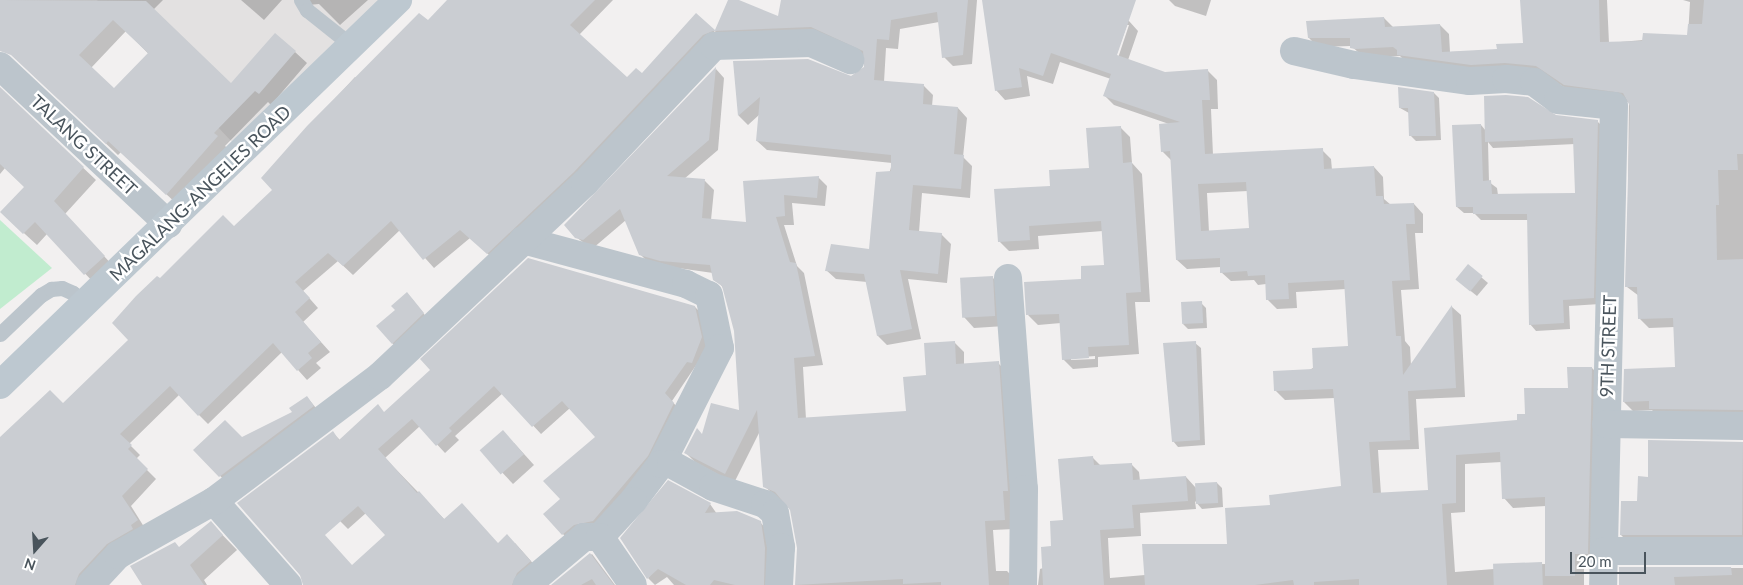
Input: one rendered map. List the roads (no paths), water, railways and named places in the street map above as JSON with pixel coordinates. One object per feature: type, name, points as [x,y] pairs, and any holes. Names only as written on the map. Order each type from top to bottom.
[{"type":"main road","name":"MAGALANG-ANGELES ROAD","points":[[0,385],[398,0]]},
{"type":"street","points":[[90,585],[118,555],[214,501],[380,376],[585,183],[714,46],[811,43],[850,60]]},
{"type":"street","name":"9TH STREET","points":[[1294,51],[1334,61],[1470,81],[1506,79],[1534,82],[1558,100],[1609,103],[1614,106],[1603,585]]},
{"type":"street","name":"TALANG STREET","points":[[0,66],[168,224]]},
{"type":"street","points":[[523,240],[686,284],[709,295],[720,348],[662,464],[600,537],[584,537],[527,585]]},
{"type":"street","points":[[1008,278],[1024,488],[1023,585]]},
{"type":"street","points":[[1606,424],[1743,426]]},
{"type":"street","points":[[662,464],[671,464],[713,487],[765,504],[775,513],[781,547],[779,585]]},
{"type":"street","points":[[214,501],[288,585]]},
{"type":"street","points":[[600,537],[633,585]]},
{"type":"street","points":[[1604,551],[1743,551]]},
{"type":"lane","points":[[301,0],[307,10],[351,45]]},
{"type":"lane","points":[[4,324],[51,289],[62,288],[73,293],[84,305]]}]
